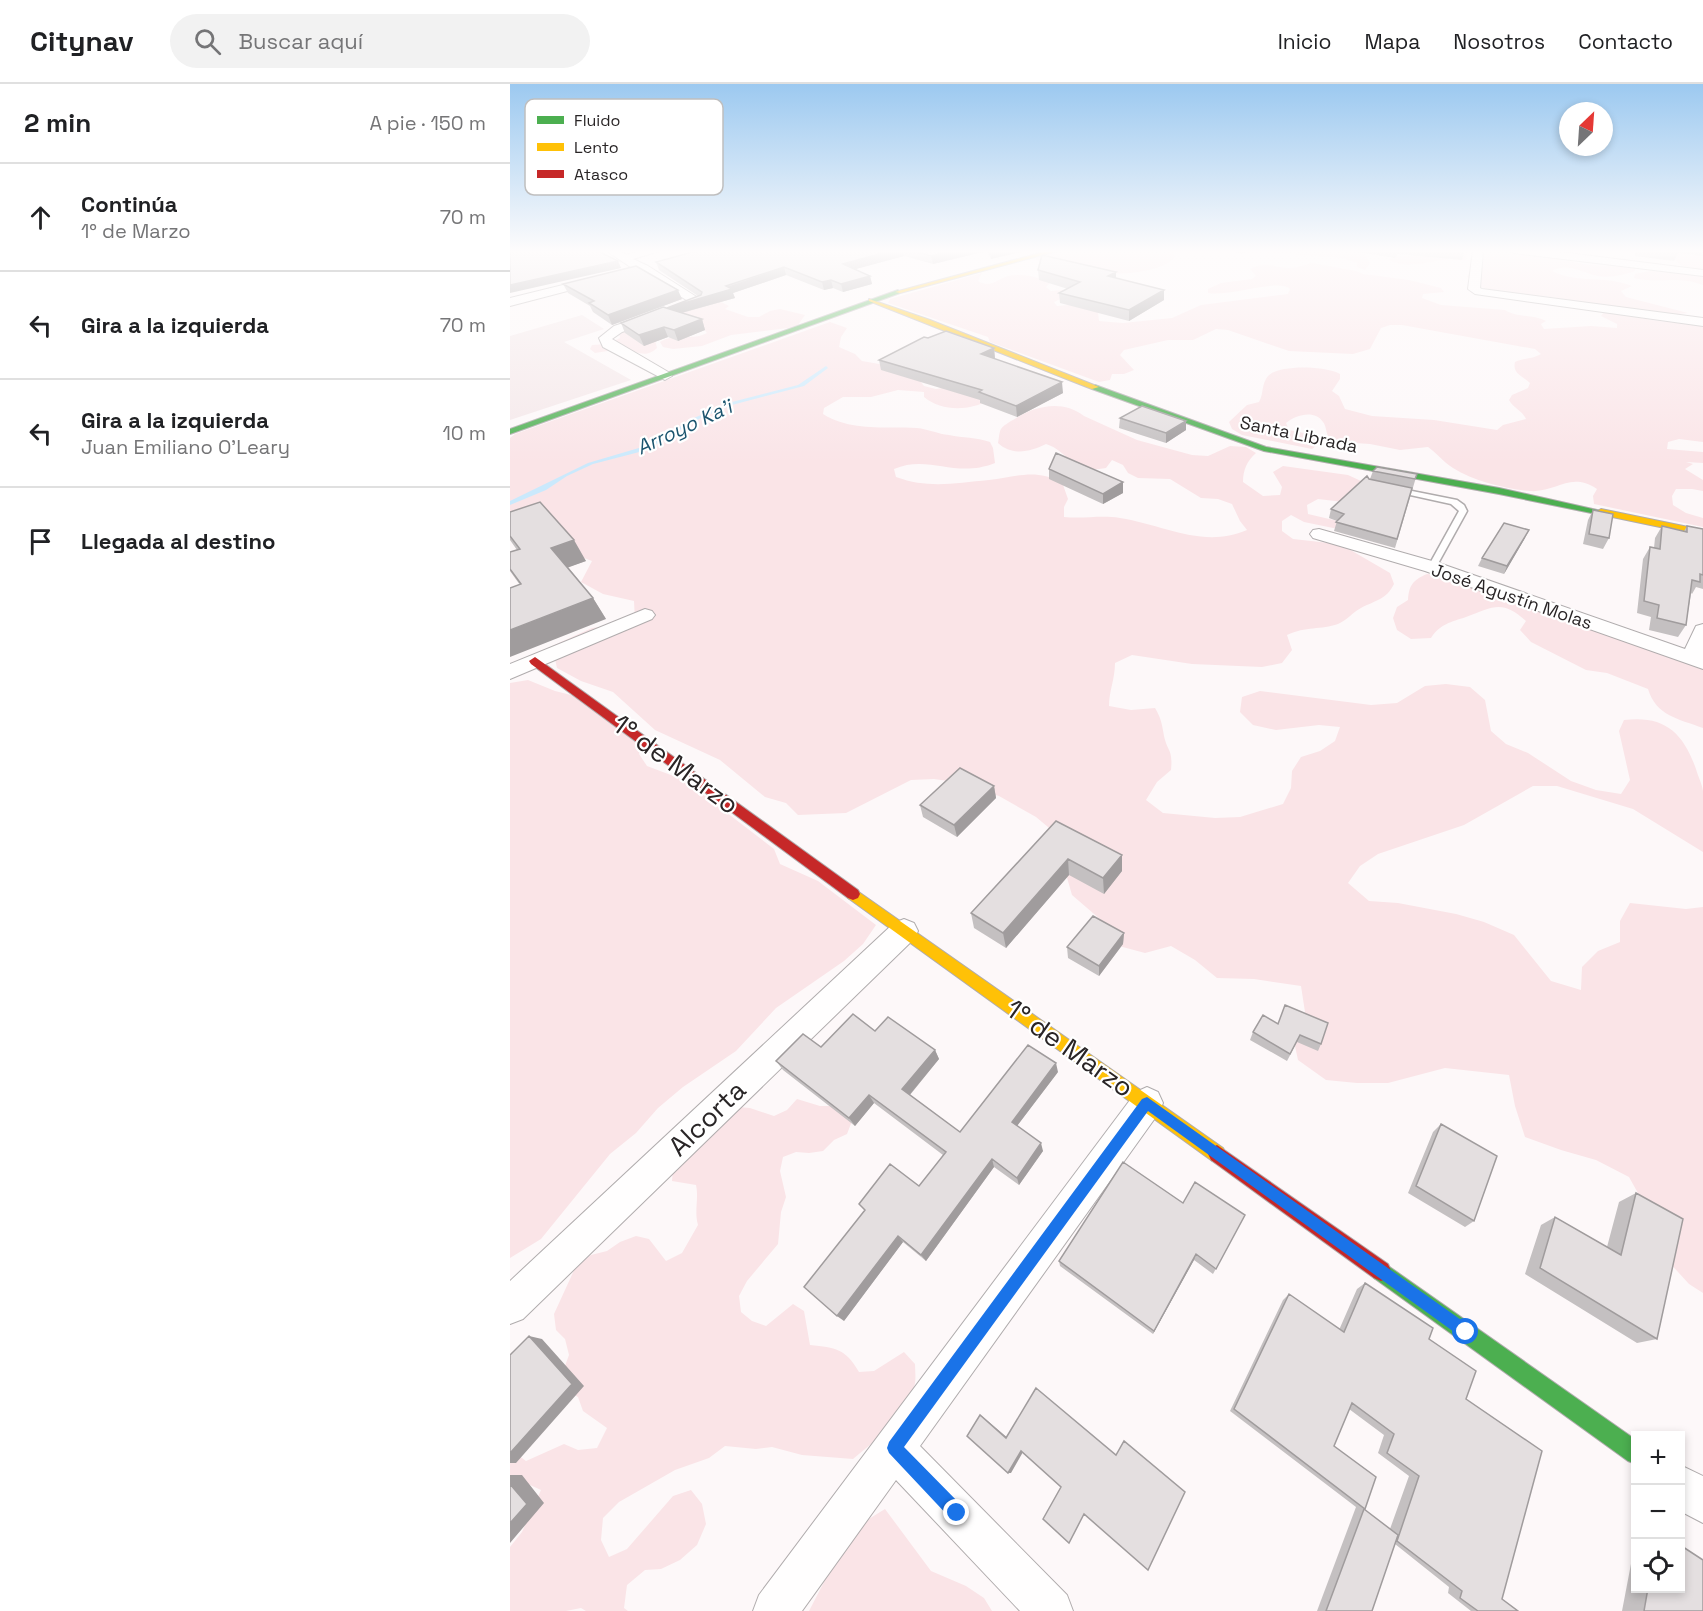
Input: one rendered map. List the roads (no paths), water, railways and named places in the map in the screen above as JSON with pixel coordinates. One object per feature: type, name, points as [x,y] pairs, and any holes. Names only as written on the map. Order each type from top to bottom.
[{"type":"street","points":[[641,321],[618,329],[605,338],[608,344],[665,376]]},
{"type":"street","points":[[510,432],[813,321]]},
{"type":"street","name":"Santa Librada","points":[[930,321],[960,332],[992,348],[1197,426],[1264,448],[1499,491],[1703,532]]},
{"type":"street","name":"José Agustín Molas","points":[[1319,534],[1432,567],[1698,660]]},
{"type":"street","points":[[510,672],[645,615]]},
{"type":"street","points":[[1698,660],[1703,630]]},
{"type":"street","name":"1° de Marzo","points":[[535,661],[904,930],[1631,1450]]},
{"type":"street","name":"Alcorta","points":[[510,1306],[904,930]]},
{"type":"street","points":[[775,1611],[1147,1103]]},
{"type":"street","points":[[894,1448],[1051,1611]]},
{"type":"street","points":[[1685,1489],[1703,1502]]},
{"type":"lane","points":[[1381,486],[1454,502],[1461,507],[1463,511],[1432,567]]},
{"type":"water","name":"Arroyo Ka'i","points":[[826,366],[828,368],[804,386],[728,406],[699,419],[647,450],[593,464],[567,476],[546,490],[510,505],[510,501],[588,463],[649,445],[694,418],[728,403],[798,385]]}]
